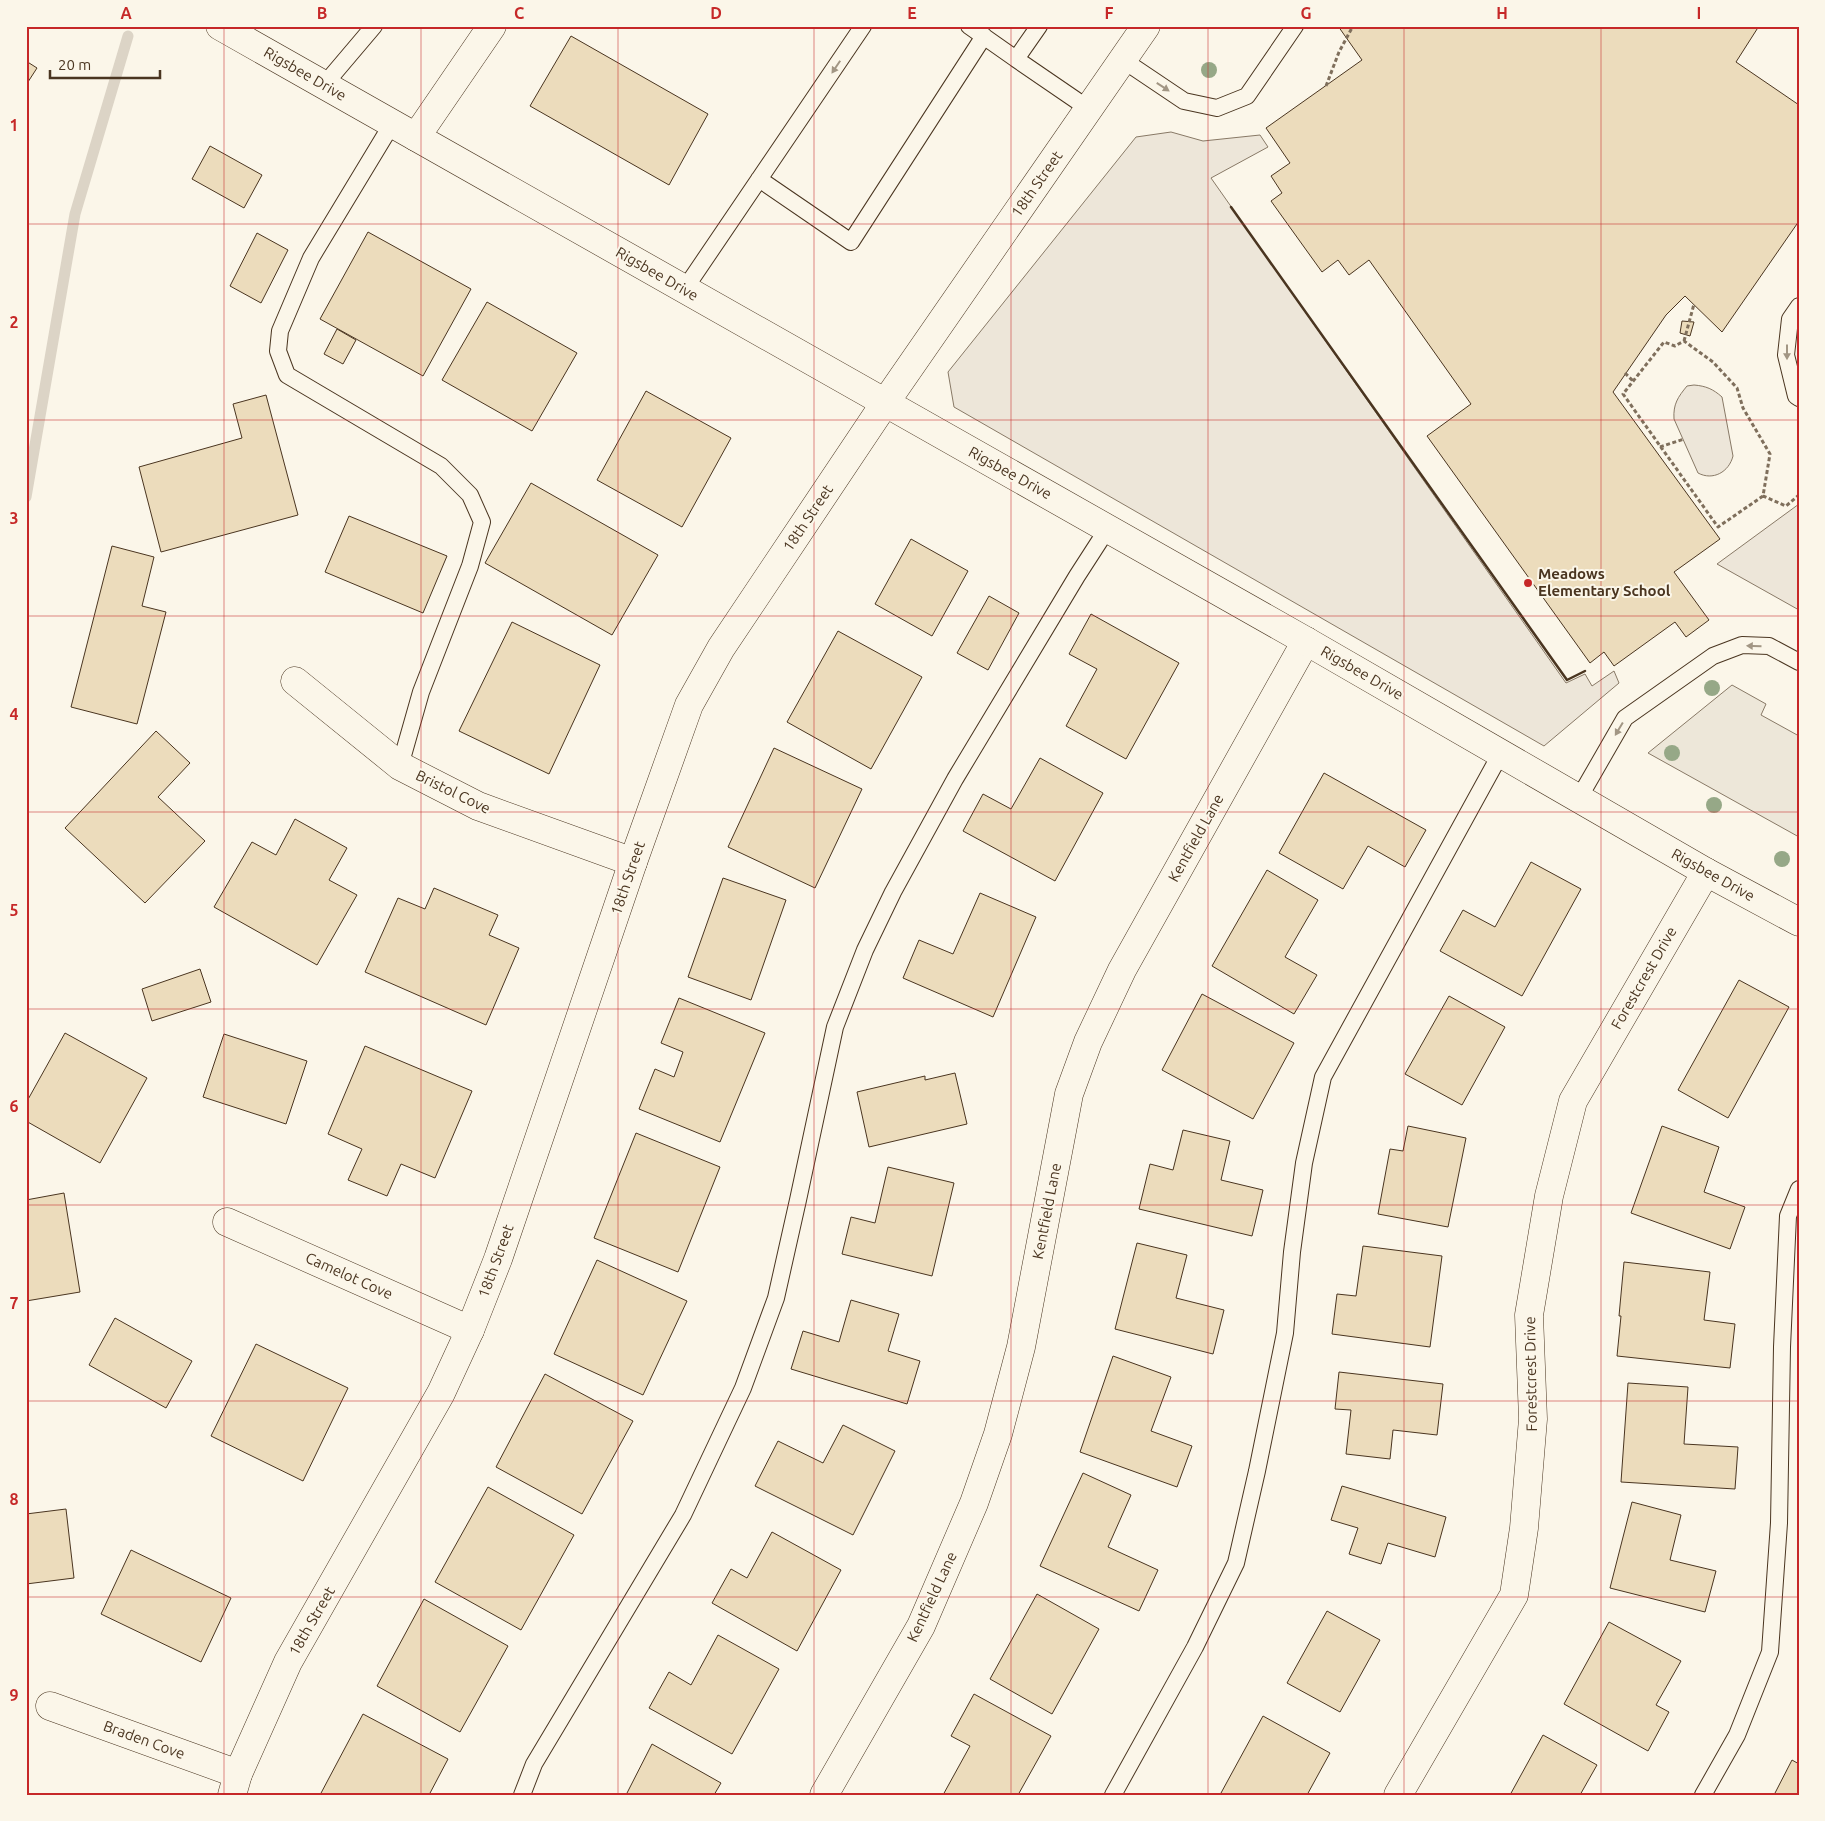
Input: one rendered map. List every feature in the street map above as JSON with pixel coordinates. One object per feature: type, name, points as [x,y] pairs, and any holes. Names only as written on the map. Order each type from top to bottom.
[{"type":"street","name":"Rigsbee Drive","points":[[220,26],[885,404],[1306,640],[1706,872],[1799,922]]},
{"type":"street","name":"18th Street","points":[[235,1784],[288,1662],[441,1393],[470,1330],[498,1260],[633,862],[689,705],[720,648],[885,404],[1146,26]]},
{"type":"street","points":[[416,138],[491,27]]},
{"type":"street","name":"Kentfield Lane","points":[[824,1795],[921,1626],[980,1486],[998,1434],[1021,1347],[1069,1094],[1088,1042],[1122,970],[1306,640]]},
{"type":"street","name":"Bristol Cove","points":[[295,681],[400,766],[478,806],[633,862]]},
{"type":"street","name":"Forestcrest Drive","points":[[1398,1795],[1514,1595],[1524,1528],[1533,1419],[1529,1315],[1549,1196],[1573,1101],[1706,872]]},
{"type":"street","name":"Camelot Cove","points":[[227,1222],[470,1330]]},
{"type":"street","name":"Braden Cove","points":[[50,1706],[235,1784]]},
{"type":"lane","points":[[324,85],[374,26]]},
{"type":"lane","points":[[684,290],[863,26]]},
{"type":"lane","points":[[969,26],[1089,109]]},
{"type":"lane","points":[[1016,59],[1038,26]]},
{"type":"lane","points":[[1123,60],[1184,101],[1217,108],[1247,96],[1295,26]]},
{"type":"lane","points":[[759,179],[851,242],[984,36]]},
{"type":"lane","points":[[392,124],[311,258],[280,331],[278,351],[287,375],[441,466],[470,495],[482,522],[470,566],[421,692],[400,766]]},
{"type":"lane","points":[[1799,306],[1790,319],[1786,355],[1796,396],[1799,398]]},
{"type":"lane","points":[[522,1795],[534,1764],[683,1515],[743,1388],[776,1298],[835,1027],[865,950],[893,892],[955,780],[1077,576],[1108,528]]},
{"type":"lane","points":[[1579,798],[1625,718],[1712,656],[1742,645],[1769,646],[1799,662]]},
{"type":"lane","points":[[1113,1795],[1195,1646],[1236,1563],[1285,1333],[1292,1252],[1304,1162],[1323,1077],[1501,753]]},
{"type":"lane","points":[[1703,1795],[1737,1735],[1770,1652],[1779,1523],[1782,1347],[1788,1216],[1799,1188]]},
{"type":"path","points":[[1326,86],[1339,52],[1353,26]]},
{"type":"path","points":[[1684,341],[1713,362],[1737,388],[1743,408],[1770,454],[1763,496],[1718,527],[1623,394],[1664,342],[1675,346],[1684,341],[1694,304]]},
{"type":"path","points":[[1625,373],[1633,381]]},
{"type":"path","points":[[1660,447],[1684,439]]},
{"type":"path","points":[[1763,496],[1786,506],[1799,495]]},
{"type":"shaded area","points":[[1171,132],[1203,141],[1260,135],[1268,147],[1211,178],[1566,683],[1585,674],[1592,686],[1614,671],[1619,683],[1544,746],[954,407],[948,372],[1136,137]]},
{"type":"shaded area","points":[[1694,385],[1709,388],[1722,397],[1733,456],[1728,467],[1720,474],[1709,476],[1698,473],[1674,419],[1674,409],[1679,397],[1687,386]]},
{"type":"shaded area","points":[[1799,504],[1799,610],[1717,564]]},
{"type":"shaded area","points":[[1732,685],[1766,704],[1761,715],[1799,736],[1799,837],[1648,753]]},
{"type":"building","points":[[1338,26],[1759,26],[1736,62],[1799,105],[1799,221],[1722,332],[1685,296],[1666,315],[1613,392],[1720,539],[1674,572],[1709,620],[1686,637],[1675,622],[1614,666],[1604,652],[1590,663],[1427,436],[1471,404],[1369,260],[1349,275],[1338,260],[1322,272],[1271,201],[1282,193],[1271,176],[1290,163],[1266,128],[1362,60]]},
{"type":"building","points":[[571,36],[708,114],[669,185],[530,106]]},
{"type":"building","points":[[26,61],[37,68],[26,85]]},
{"type":"building","points":[[210,146],[262,175],[244,208],[192,179]]},
{"type":"building","points":[[368,232],[471,289],[423,376],[320,319]]},
{"type":"building","points":[[257,233],[288,250],[261,303],[230,286]]},
{"type":"building","points":[[487,302],[577,353],[532,431],[442,380]]},
{"type":"building","points":[[1682,321],[1694,322],[1690,336],[1680,333]]},
{"type":"building","points":[[337,329],[356,340],[343,364],[324,354]]},
{"type":"building","points":[[646,391],[731,438],[682,527],[597,480]]},
{"type":"building","points":[[266,395],[298,515],[161,552],[139,467],[242,438],[233,404]]},
{"type":"building","points":[[531,483],[658,555],[612,635],[485,563]]},
{"type":"building","points":[[349,516],[447,556],[423,613],[325,572]]},
{"type":"building","points":[[911,539],[968,571],[932,636],[875,604]]},
{"type":"building","points":[[112,546],[154,557],[142,606],[166,612],[137,724],[71,707]]},
{"type":"building","points":[[989,596],[1019,613],[988,670],[957,653]]},
{"type":"building","points":[[1091,614],[1179,663],[1126,759],[1066,726],[1097,669],[1069,654]]},
{"type":"building","points":[[512,622],[600,665],[549,774],[459,731]]},
{"type":"building","points":[[838,631],[922,677],[871,769],[787,722]]},
{"type":"building","points":[[156,731],[190,763],[158,797],[205,841],[145,903],[65,828]]},
{"type":"building","points":[[774,748],[862,789],[815,888],[728,847]]},
{"type":"building","points":[[1040,758],[1103,793],[1055,881],[963,831],[983,794],[1011,809]]},
{"type":"building","points":[[1324,773],[1426,830],[1405,867],[1368,846],[1343,889],[1279,853]]},
{"type":"building","points":[[295,819],[347,848],[329,880],[357,895],[317,965],[214,907],[252,842],[276,855]]},
{"type":"building","points":[[1531,862],[1581,889],[1522,996],[1440,951],[1463,910],[1495,927]]},
{"type":"building","points":[[1267,870],[1318,900],[1285,957],[1317,975],[1294,1014],[1212,966]]},
{"type":"building","points":[[723,878],[786,900],[751,1000],[688,977]]},
{"type":"building","points":[[434,888],[498,915],[489,935],[519,948],[486,1025],[365,972],[398,898],[425,909]]},
{"type":"building","points":[[980,893],[1036,917],[993,1017],[903,978],[919,940],[953,954]]},
{"type":"building","points":[[200,969],[211,1002],[152,1021],[142,989]]},
{"type":"building","points":[[1739,980],[1789,1007],[1728,1118],[1678,1090]]},
{"type":"building","points":[[1202,994],[1294,1043],[1253,1119],[1162,1070]]},
{"type":"building","points":[[1449,996],[1505,1027],[1462,1105],[1405,1074]]},
{"type":"building","points":[[679,998],[765,1033],[720,1142],[639,1109],[655,1069],[674,1077],[683,1052],[661,1043]]},
{"type":"building","points":[[65,1033],[147,1078],[100,1163],[26,1121],[26,1103]]},
{"type":"building","points":[[224,1034],[307,1061],[286,1124],[203,1097]]},
{"type":"building","points":[[365,1046],[472,1091],[435,1178],[401,1164],[387,1196],[348,1180],[362,1149],[328,1134]]},
{"type":"building","points":[[955,1073],[967,1124],[869,1147],[857,1092],[925,1076],[925,1080]]},
{"type":"building","points":[[1408,1126],[1466,1138],[1448,1227],[1378,1214],[1390,1149],[1403,1151]]},
{"type":"building","points":[[1662,1126],[1719,1147],[1704,1192],[1745,1207],[1730,1249],[1631,1213]]},
{"type":"building","points":[[1183,1130],[1230,1141],[1221,1180],[1263,1190],[1252,1236],[1139,1209],[1150,1164],[1173,1170]]},
{"type":"building","points":[[636,1133],[720,1167],[678,1272],[594,1238]]},
{"type":"building","points":[[888,1167],[954,1183],[932,1276],[842,1254],[851,1217],[875,1223]]},
{"type":"building","points":[[64,1193],[80,1292],[26,1301],[26,1200]]},
{"type":"building","points":[[1137,1243],[1187,1255],[1176,1298],[1224,1310],[1213,1354],[1115,1329]]},
{"type":"building","points":[[1363,1246],[1442,1256],[1430,1347],[1332,1334],[1337,1294],[1356,1296]]},
{"type":"building","points":[[597,1260],[687,1301],[643,1395],[554,1354]]},
{"type":"building","points":[[1624,1262],[1710,1272],[1704,1320],[1735,1324],[1730,1368],[1617,1356]]},
{"type":"building","points":[[851,1300],[899,1314],[888,1351],[920,1361],[907,1404],[791,1369],[803,1331],[839,1342]]},
{"type":"building","points":[[115,1318],[192,1361],[166,1408],[89,1365]]},
{"type":"building","points":[[256,1344],[348,1388],[303,1481],[211,1436]]},
{"type":"building","points":[[1113,1356],[1171,1377],[1151,1431],[1192,1446],[1177,1487],[1080,1452]]},
{"type":"building","points":[[1339,1372],[1443,1384],[1437,1435],[1393,1430],[1390,1459],[1346,1454],[1351,1410],[1335,1409]]},
{"type":"building","points":[[545,1374],[633,1421],[582,1514],[496,1467]]},
{"type":"building","points":[[1628,1383],[1688,1387],[1684,1444],[1738,1447],[1735,1489],[1621,1482]]},
{"type":"building","points":[[843,1425],[895,1451],[853,1535],[755,1486],[778,1441],[823,1463]]},
{"type":"building","points":[[1083,1473],[1131,1495],[1108,1547],[1158,1570],[1139,1611],[1040,1566]]},
{"type":"building","points":[[1342,1486],[1446,1517],[1435,1557],[1388,1543],[1381,1564],[1349,1554],[1358,1528],[1331,1520]]},
{"type":"building","points":[[488,1487],[574,1535],[521,1630],[435,1582]]},
{"type":"building","points":[[1632,1502],[1681,1515],[1670,1560],[1716,1571],[1705,1612],[1610,1588]]},
{"type":"building","points":[[66,1509],[74,1578],[26,1584],[26,1514]]},
{"type":"building","points":[[772,1532],[841,1570],[797,1651],[712,1603],[731,1569],[747,1578]]},
{"type":"building","points":[[131,1550],[231,1598],[201,1662],[101,1614]]},
{"type":"building","points":[[1037,1594],[1099,1629],[1052,1714],[990,1679]]},
{"type":"building","points":[[424,1599],[508,1646],[460,1732],[377,1686]]},
{"type":"building","points":[[1327,1611],[1380,1640],[1340,1712],[1287,1683]]},
{"type":"building","points":[[1609,1622],[1681,1661],[1656,1705],[1669,1712],[1648,1751],[1564,1704]]},
{"type":"building","points":[[718,1635],[779,1669],[732,1754],[649,1708],[669,1672],[691,1685]]},
{"type":"building","points":[[974,1694],[1051,1736],[1018,1795],[943,1795],[970,1746],[951,1736]]},
{"type":"building","points":[[363,1714],[448,1759],[429,1795],[320,1795]]},
{"type":"building","points":[[1263,1716],[1330,1753],[1307,1795],[1224,1795],[1221,1793]]},
{"type":"building","points":[[1543,1735],[1597,1765],[1580,1795],[1510,1795]]},
{"type":"building","points":[[652,1744],[721,1783],[714,1795],[626,1795]]},
{"type":"building","points":[[1792,1760],[1799,1764],[1799,1795],[1774,1795]]},
{"type":"waterway","points":[[26,497],[75,214],[128,36]]},
{"type":"wall","points":[[1231,207],[1567,680],[1585,671]]},
{"type":"place","name":"Meadows Elementary School","points":[[1528,583]]}]
